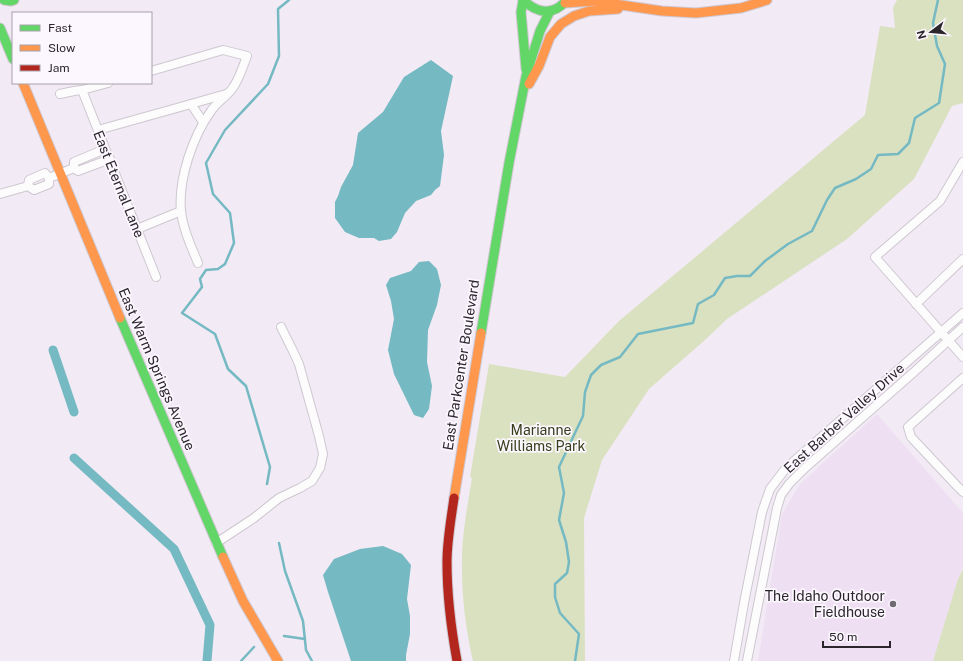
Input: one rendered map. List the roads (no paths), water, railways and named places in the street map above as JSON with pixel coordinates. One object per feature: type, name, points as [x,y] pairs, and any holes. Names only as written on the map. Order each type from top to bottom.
[{"type":"street","points":[[2,0],[14,0]]},
{"type":"street","points":[[523,0],[528,6],[542,12],[558,8],[566,1],[594,1],[662,11],[696,13],[741,8],[767,0]]},
{"type":"street","name":"East Parkcenter Boulevard","points":[[523,0],[521,12],[526,76]]},
{"type":"street","points":[[523,95],[539,66],[550,37],[561,24],[574,16],[589,11],[641,8]]},
{"type":"street","name":"East Parkcenter Boulevard","points":[[457,661],[448,595],[447,561],[450,524],[509,163],[526,76],[540,31],[550,11]]},
{"type":"street","points":[[0,28],[12,57]]},
{"type":"street","points":[[152,71],[223,50],[247,56],[233,87],[212,108],[203,122],[187,160],[181,188],[181,211],[186,235],[198,263]]},
{"type":"street","name":"East Warm Springs Avenue","points":[[23,84],[114,304],[216,543],[243,601],[278,661]]},
{"type":"street","points":[[60,94],[104,84]]},
{"type":"street","name":"East Eternal Lane","points":[[82,90],[156,277]]},
{"type":"street","points":[[98,130],[228,93]]},
{"type":"street","points":[[190,104],[203,122]]},
{"type":"street","points":[[105,149],[74,162],[74,168],[78,172],[110,159]]},
{"type":"street","points":[[963,162],[940,201],[875,257],[963,357]]},
{"type":"street","points":[[0,194],[28,186],[29,180],[45,174],[49,178],[74,168]]},
{"type":"street","points":[[137,229],[181,211]]},
{"type":"street","points":[[916,304],[963,259]]},
{"type":"street","name":"East Barber Valley Drive","points":[[734,661],[762,512],[770,489],[786,468],[963,313]]},
{"type":"street","points":[[216,543],[254,518],[279,498],[312,481],[320,468],[323,454],[319,436],[299,364],[282,327]]},
{"type":"street","name":"East Barber Valley Drive","points":[[747,661],[777,508],[781,495],[789,484],[805,468],[963,327]]},
{"type":"street","points":[[963,378],[908,427],[912,437],[963,492]]},
{"type":"water","points":[[431,60],[453,76],[441,131],[444,155],[440,186],[431,195],[416,201],[405,213],[397,232],[391,239],[379,241],[374,238],[359,238],[345,232],[335,218],[335,202],[353,165],[358,133],[383,112],[404,77]]},
{"type":"water","points":[[429,261],[437,269],[441,285],[437,305],[428,330],[427,362],[432,386],[429,409],[423,418],[414,415],[394,374],[388,350],[394,319],[391,301],[386,285],[390,278],[411,271],[419,262]]},
{"type":"water","points":[[383,546],[402,554],[411,565],[407,599],[410,616],[410,634],[406,661],[351,661],[323,575],[334,559],[360,549]]},
{"type":"waterway","points":[[267,484],[270,467],[246,386],[228,369],[215,334],[182,313],[202,287],[200,279],[206,270],[218,269],[225,264],[234,243],[230,213],[213,194],[206,163],[225,130],[268,84],[279,56],[278,9],[289,0]]},
{"type":"waterway","points":[[575,661],[579,634],[560,613],[555,597],[555,584],[567,573],[569,562],[566,542],[559,520],[564,493],[559,467],[583,416],[585,392],[591,375],[601,365],[620,357],[638,334],[693,323],[698,304],[714,295],[725,278],[750,276],[765,261],[788,244],[812,231],[827,200],[835,188],[856,179],[871,169],[878,155],[898,154],[909,143],[915,118],[939,103],[945,64],[937,46],[933,23],[938,0]]},
{"type":"waterway","points":[[53,350],[74,412]]},
{"type":"waterway","points":[[74,458],[174,549],[210,625],[207,661]]},
{"type":"waterway","points":[[279,543],[285,571],[303,621],[306,650],[312,661]]},
{"type":"waterway","points":[[284,636],[305,639]]},
{"type":"waterway","points":[[241,661],[254,647]]},
{"type":"place","name":"The Idaho Outdoor Fieldhouse","points":[[893,604]]},
{"type":"park label","name":"Marianne Williams Park","points":[[541,438]]}]
